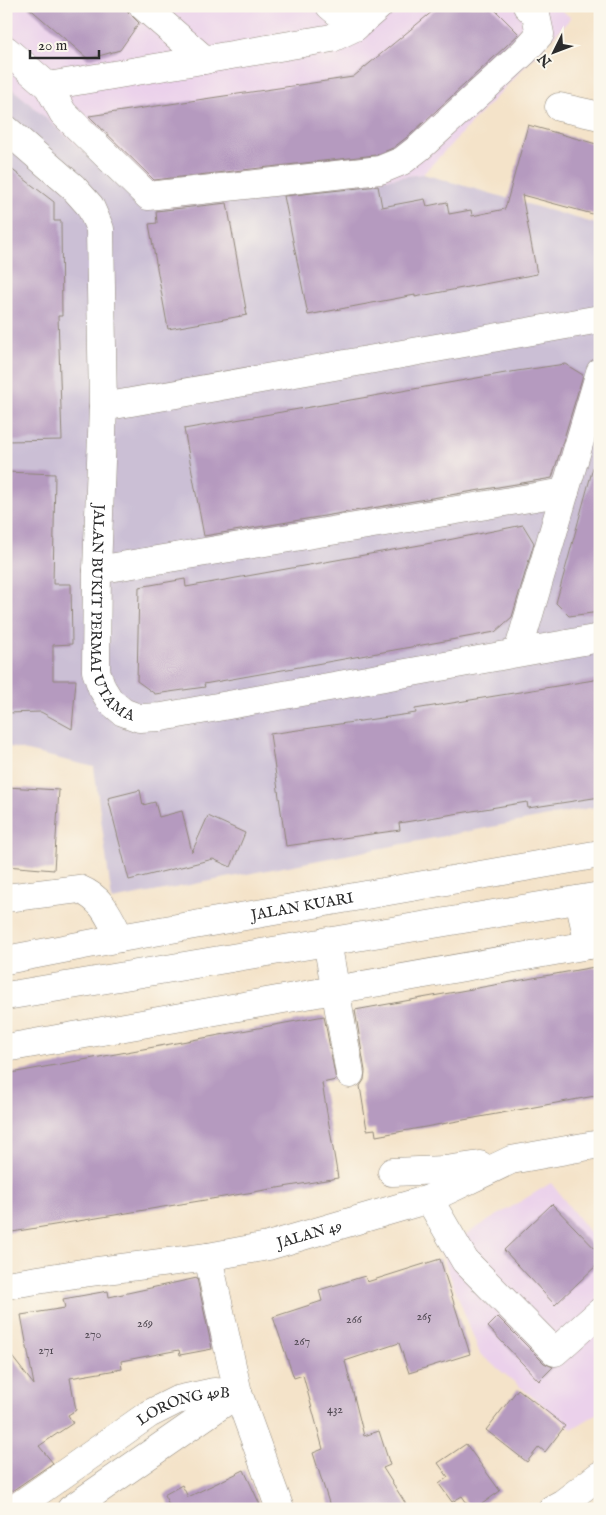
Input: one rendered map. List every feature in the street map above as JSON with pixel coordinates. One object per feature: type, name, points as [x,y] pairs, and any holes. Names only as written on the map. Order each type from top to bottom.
[{"type":"street","points":[[143,6],[205,60]]},
{"type":"street","points":[[330,6],[355,28]]},
{"type":"street","points":[[48,86],[332,38],[355,28],[378,6]]},
{"type":"street","points":[[6,50],[48,86],[63,113],[148,196],[380,170],[402,161],[420,147],[524,52],[540,34],[536,15],[526,6]]},
{"type":"street","points":[[558,107],[600,116]]},
{"type":"street","name":"JALAN BUKIT PERMAI UTAMA","points":[[6,129],[73,187],[90,206],[100,229],[103,407],[97,570],[96,671],[102,688],[110,701],[123,712],[139,718],[162,717],[600,638]]},
{"type":"street","points":[[103,407],[600,319]]},
{"type":"street","points":[[518,652],[600,372]]},
{"type":"street","points":[[97,570],[565,492]]},
{"type":"street","name":"JALAN KUARI","points":[[6,960],[120,938],[600,854]]},
{"type":"street","points":[[6,898],[79,889],[90,893],[104,906],[120,938]]},
{"type":"street","points":[[6,996],[589,898],[594,944],[6,1048]]},
{"type":"street","points":[[327,941],[350,1074]]},
{"type":"street","name":"JALAN 49","points":[[6,1285],[208,1257],[268,1246],[430,1199],[512,1160],[600,1144]]},
{"type":"street","points":[[392,1172],[445,1170],[512,1160]]},
{"type":"street","points":[[430,1199],[465,1261],[555,1352],[600,1312]]},
{"type":"street","points":[[208,1257],[238,1392],[280,1509]]},
{"type":"street","name":"LORONG 49B","points":[[14,1509],[149,1414],[177,1400],[214,1392],[238,1392]]},
{"type":"street","name":"LORONG 49B","points":[[71,1509],[238,1392]]},
{"type":"street","points":[[561,1507],[600,1474]]},
{"type":"shaded area","points":[[6,6],[557,6],[571,18],[423,174],[150,210],[6,83]]},
{"type":"shaded area","points":[[6,83],[150,210],[423,174],[600,225],[600,806],[112,900],[94,767],[6,746]]},
{"type":"shaded area","points":[[551,1183],[600,1246],[600,1412],[572,1429],[480,1354],[440,1250]]},
{"type":"building","points":[[27,6],[128,6],[128,12],[139,23],[120,50],[88,59]]},
{"type":"building","points":[[439,6],[491,6],[519,34],[411,134],[393,148],[376,155],[154,180],[89,116],[353,77]]},
{"type":"building","points":[[528,125],[600,145],[600,216],[522,195],[537,274],[308,315],[284,196],[378,186],[382,207],[425,199],[427,206],[447,202],[449,214],[471,210],[472,216],[505,209]]},
{"type":"building","points":[[6,165],[54,202],[54,221],[61,221],[62,316],[58,316],[62,440],[6,441]]},
{"type":"building","points":[[227,203],[247,315],[168,329],[149,224],[157,223],[156,211]]},
{"type":"building","points":[[565,364],[583,375],[552,478],[204,536],[184,429]]},
{"type":"building","points":[[594,464],[600,465],[600,612],[569,616],[556,603]]},
{"type":"building","points":[[6,472],[55,474],[53,584],[71,584],[72,644],[53,645],[53,680],[76,680],[72,729],[41,712],[6,713]]},
{"type":"building","points":[[523,525],[534,543],[512,617],[495,632],[204,684],[205,687],[155,694],[137,681],[139,587],[185,579],[186,587]]},
{"type":"building","points":[[600,679],[600,797],[528,808],[527,802],[399,823],[400,830],[286,846],[270,734],[416,713],[415,709]]},
{"type":"building","points":[[6,787],[59,790],[54,870],[6,866]]},
{"type":"building","points":[[140,790],[143,805],[155,802],[159,817],[182,811],[192,852],[208,816],[245,833],[231,867],[213,859],[129,880],[108,798]]},
{"type":"building","points":[[600,966],[600,1095],[376,1136],[375,1129],[367,1130],[360,1086],[364,1080],[365,1071],[355,1010]]},
{"type":"building","points":[[324,1016],[336,1080],[322,1083],[338,1178],[6,1233],[6,1074]]},
{"type":"building","points":[[552,1204],[600,1254],[600,1262],[555,1305],[504,1250]]},
{"type":"building","points":[[440,1259],[470,1354],[409,1373],[399,1343],[345,1361],[364,1436],[379,1431],[390,1465],[383,1468],[409,1509],[331,1509],[313,1453],[323,1449],[303,1375],[294,1378],[273,1317],[322,1301],[319,1290],[365,1276],[367,1282]]},
{"type":"building","points":[[197,1278],[212,1349],[180,1355],[179,1350],[121,1361],[122,1369],[70,1378],[76,1410],[68,1415],[73,1423],[39,1446],[53,1463],[6,1495],[6,1349],[34,1385],[21,1315],[65,1308],[63,1299],[108,1291],[109,1297]]},
{"type":"building","points":[[498,1317],[544,1363],[553,1367],[539,1381],[488,1327]]},
{"type":"building","points":[[518,1389],[565,1426],[545,1452],[539,1447],[527,1462],[486,1430]]},
{"type":"building","points":[[466,1444],[500,1491],[475,1509],[471,1509],[462,1496],[452,1502],[439,1484],[448,1477],[438,1463]]},
{"type":"building","points":[[244,1470],[262,1509],[163,1509],[170,1506],[164,1495],[182,1485],[188,1497]]}]
